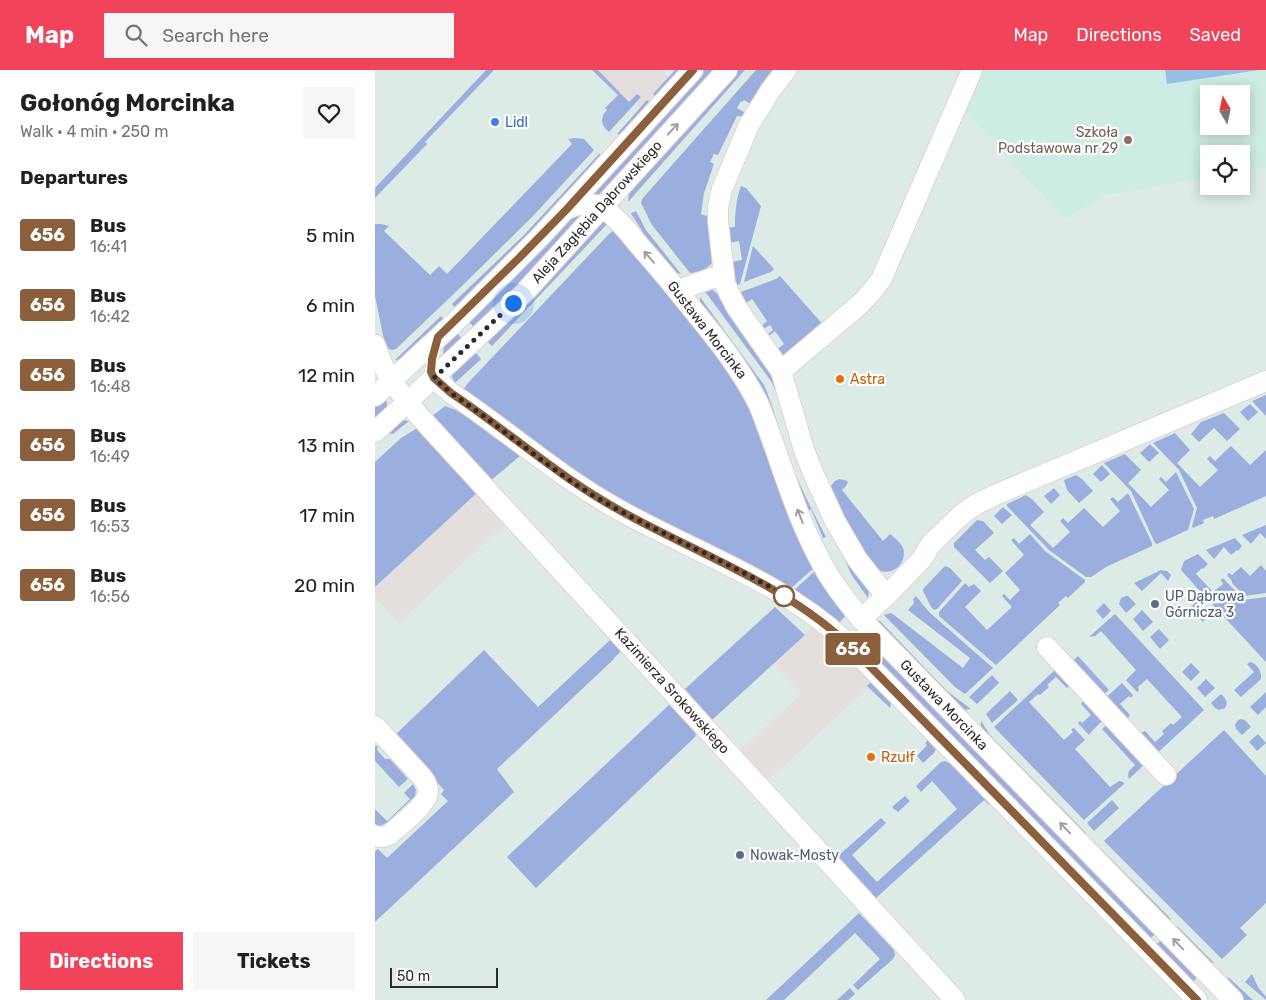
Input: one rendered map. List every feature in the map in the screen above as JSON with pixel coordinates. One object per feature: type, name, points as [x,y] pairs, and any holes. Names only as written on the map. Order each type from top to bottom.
[{"type":"street","name":"Aleja Zagłębia Dąbrowskiego","points":[[375,396],[513,265],[567,209],[693,70]]},
{"type":"street","name":"Aleja Zagłębia Dąbrowskiego","points":[[375,432],[524,293],[727,70]]},
{"type":"street","points":[[786,70],[770,91],[749,126],[722,189],[718,207],[718,221],[725,283],[737,308],[781,371],[803,447],[832,513],[857,559],[886,596]]},
{"type":"street","points":[[781,371],[859,306],[881,280],[972,70]]},
{"type":"street","points":[[567,209],[577,204],[602,207]]},
{"type":"street","name":"Gustawa Morcinka","points":[[602,207],[617,220],[680,292],[735,363],[747,382],[765,419],[806,530],[817,554],[837,588],[861,619],[1233,1000]]},
{"type":"street","points":[[680,292],[687,287],[724,274]]},
{"type":"street","points":[[434,378],[431,372],[432,359],[438,337]]},
{"type":"street","name":"Kazimierza Srokowskiego","points":[[375,345],[383,366],[407,402],[955,1000]]},
{"type":"street","name":"Gustawa Morcinka","points":[[434,378],[451,393],[566,477],[598,498],[642,523],[773,589],[827,625],[850,646],[1195,998]]},
{"type":"street","points":[[861,619],[921,559],[931,544],[961,515],[975,505],[1266,381]]},
{"type":"street","points":[[1047,647],[1165,775]]},
{"type":"street","points":[[375,726],[422,777],[429,791],[422,805],[389,835],[378,838],[375,836]]},
{"type":"street","points":[[1195,998],[1212,979]]},
{"type":"shaded area","points":[[486,70],[494,70],[425,142],[427,144],[375,198],[375,188]]},
{"type":"shaded area","points":[[592,70],[598,70],[629,102],[637,94],[641,97],[609,132],[604,127],[602,119],[607,110],[605,108],[618,95]]},
{"type":"shaded area","points":[[598,70],[661,70],[673,81],[645,113],[632,100],[629,102]]},
{"type":"shaded area","points":[[675,70],[679,70],[656,97],[653,94]]},
{"type":"shaded area","points":[[702,70],[718,70],[597,202],[586,197]]},
{"type":"shaded area","points":[[737,70],[745,70],[628,202],[629,193],[635,181]]},
{"type":"shaded area","points":[[756,70],[777,70],[774,75],[771,72],[761,85],[765,88],[751,104],[744,100],[741,101],[737,108],[749,115],[748,117],[737,116],[718,155],[714,154],[710,162],[714,164],[704,193],[701,214],[712,218],[714,261],[703,270],[690,273],[652,225],[641,203],[642,199]]},
{"type":"shaded area","name":"Szkoła Podstawowa nr 29","points":[[980,70],[1266,70],[1266,167],[1250,170],[1250,145],[1200,145],[1200,179],[1105,195],[1065,219],[963,110]]},
{"type":"shaded area","points":[[1165,70],[1259,70],[1167,84]]},
{"type":"shaded area","points":[[647,100],[651,103],[622,134],[617,134]]},
{"type":"shaded area","points":[[568,139],[584,139],[594,150],[533,216],[463,285],[396,349],[389,349],[384,340],[375,296],[375,224],[389,226],[384,231],[430,275],[439,266],[447,274],[572,144]]},
{"type":"shaded area","points":[[600,153],[598,164],[457,309],[452,304],[524,235]]},
{"type":"shaded area","points":[[741,186],[746,188],[761,206],[740,284],[736,285],[731,262],[742,260],[739,241],[728,243],[725,228],[735,227],[736,206]]},
{"type":"shaded area","points":[[588,211],[476,330],[467,319],[569,217]]},
{"type":"shaded area","points":[[636,211],[646,230],[681,274],[672,270],[644,234],[631,213]]},
{"type":"shaded area","points":[[600,220],[610,221],[492,346],[486,340]]},
{"type":"shaded area","points":[[618,227],[740,385],[815,567],[789,590],[612,498],[463,390],[609,234]]},
{"type":"shaded area","points":[[753,246],[774,269],[771,272],[744,282]]},
{"type":"shaded area","points":[[780,276],[826,328],[783,356],[775,351],[784,344],[775,331],[766,338],[765,336],[773,330],[770,325],[761,331],[759,328],[767,321],[752,299],[743,305],[738,293]]},
{"type":"shaded area","points":[[710,288],[719,295],[770,368],[794,448],[771,381],[704,290]]},
{"type":"shaded area","points":[[700,297],[764,385],[792,465],[826,537],[823,538],[811,509],[806,511],[700,303]]},
{"type":"shaded area","points":[[441,316],[445,321],[402,359],[395,360]]},
{"type":"shaded area","points":[[455,331],[464,341],[443,359],[443,350]]},
{"type":"shaded area","points":[[474,351],[481,359],[455,383],[451,375]]},
{"type":"shaded area","points":[[1266,395],[1266,416],[1252,401]]},
{"type":"shaded area","points":[[386,401],[386,410],[378,420],[375,417],[375,405]]},
{"type":"shaded area","points":[[1250,404],[1258,412],[1248,421],[1240,412]]},
{"type":"shaded area","points":[[445,406],[456,410],[483,427],[520,456],[489,482],[431,417]]},
{"type":"shaded area","points":[[1224,413],[1240,429],[1227,441],[1214,428],[1199,442],[1191,434],[1201,422]]},
{"type":"shaded area","points":[[403,420],[409,421],[393,434],[388,431]]},
{"type":"shaded area","points":[[419,427],[479,491],[375,587],[375,462],[401,438]]},
{"type":"shaded area","points":[[1175,433],[1190,450],[1177,463],[1200,487],[1218,470],[1207,459],[1210,456],[1215,461],[1231,446],[1250,465],[1266,450],[1266,496],[1214,519],[1213,516],[1203,520],[1204,523],[1193,528],[1197,508],[1179,470],[1153,443]]},
{"type":"shaded area","points":[[1150,444],[1159,453],[1149,462],[1140,453]]},
{"type":"shaded area","points":[[1125,454],[1141,470],[1128,483],[1151,507],[1169,490],[1159,479],[1161,477],[1166,482],[1176,472],[1194,509],[1188,530],[1157,544],[1155,543],[1131,491],[1104,463]]},
{"type":"shaded area","points":[[1102,465],[1110,474],[1101,482],[1093,474]]},
{"type":"shaded area","points":[[1076,475],[1093,491],[1079,503],[1067,490],[1064,480]]},
{"type":"shaded area","points":[[839,479],[848,482],[842,490],[883,541],[890,534],[902,546],[904,554],[898,567],[889,572],[876,569],[857,544],[844,522],[830,487]]},
{"type":"shaded area","points":[[1054,488],[1060,495],[1051,504],[1044,496]]},
{"type":"shaded area","points":[[479,491],[508,522],[399,622],[375,597],[375,587]]},
{"type":"shaded area","points":[[1128,493],[1152,546],[1108,566],[1091,577],[1086,577],[1049,550],[1007,506],[1007,504],[1026,495],[1033,500],[1044,512],[1030,525],[1053,548],[1070,532],[1060,521],[1063,518],[1068,523],[1084,508],[1103,527],[1120,511],[1110,499],[1113,497],[1118,502]]},
{"type":"shaded area","points":[[1003,507],[1012,515],[1002,524],[994,516]]},
{"type":"shaded area","points":[[977,520],[983,521],[994,533],[975,550],[985,560],[989,557],[1003,571],[990,583],[954,547],[954,543]]},
{"type":"shaded area","points":[[1266,525],[1266,539],[1260,533],[1251,544],[1242,535]]},
{"type":"shaded area","points":[[1030,534],[1045,551],[1085,580],[1085,582],[1068,598],[1066,596],[1058,603],[1060,605],[996,665],[939,616],[939,612],[965,583],[969,587],[974,584],[981,591],[965,607],[987,630],[1012,607],[1002,596],[1004,594],[1010,600],[1020,590],[1005,573],[1024,555],[1011,540],[1014,538],[1019,544]]},
{"type":"shaded area","points":[[1235,538],[1242,546],[1231,555],[1224,547],[1214,559],[1206,550]]},
{"type":"shaded area","points":[[837,541],[869,590],[868,598],[851,574]]},
{"type":"shaded area","points":[[1198,554],[1208,564],[1196,574],[1213,592],[1223,584],[1221,580],[1223,578],[1239,597],[1208,600],[1181,570],[1184,561]]},
{"type":"shaded area","points":[[1261,565],[1266,571],[1266,593],[1245,596],[1227,575],[1229,573],[1232,575],[1241,567],[1250,576]]},
{"type":"shaded area","points":[[945,566],[950,568],[962,581],[934,610],[923,589]]},
{"type":"shaded area","points":[[816,570],[846,615],[840,622],[837,622],[793,591]]},
{"type":"shaded area","points":[[1161,570],[1167,571],[1171,575],[1168,581],[1161,573],[1142,591],[1134,583]]},
{"type":"shaded area","points":[[916,596],[929,612],[993,668],[965,694],[955,687],[884,615],[891,613],[894,615],[963,668],[970,658],[908,610],[914,603],[913,599]]},
{"type":"shaded area","points":[[1126,596],[1136,604],[1126,613],[1119,604],[1121,598]]},
{"type":"shaded area","points":[[1266,597],[1266,662],[1212,604]]},
{"type":"shaded area","points":[[1196,602],[1209,615],[1203,622],[1190,608]]},
{"type":"shaded area","points":[[1104,603],[1111,611],[1103,619],[1096,611]]},
{"type":"shaded area","points":[[775,607],[805,635],[712,720],[685,689]]},
{"type":"shaded area","points":[[1142,610],[1153,622],[1143,631],[1133,619]]},
{"type":"shaded area","points":[[1115,614],[1204,710],[1153,757],[1131,733],[1136,728],[1141,733],[1145,731],[1155,742],[1164,734],[1162,731],[1182,717],[1147,679],[1138,687],[1139,690],[1137,692],[1126,680],[1136,670],[1101,631],[1095,636],[1089,637]]},
{"type":"shaded area","points":[[879,620],[947,691],[971,709],[964,710],[878,623]]},
{"type":"shaded area","points":[[815,625],[875,682],[768,780],[764,780],[737,753],[801,694],[773,664]]},
{"type":"shaded area","points":[[1159,629],[1169,640],[1160,649],[1150,637]]},
{"type":"shaded area","points":[[859,632],[862,632],[1156,933],[1149,940],[855,637]]},
{"type":"shaded area","points":[[610,640],[621,651],[614,659],[497,769],[514,792],[375,922],[375,851],[378,849],[387,858],[448,801],[441,794],[444,790],[394,736],[484,650],[538,707]]},
{"type":"shaded area","points":[[1078,656],[1109,690],[1099,698],[1069,665]]},
{"type":"shaded area","points":[[1250,662],[1259,668],[1261,679],[1241,697],[1234,690],[1254,672],[1247,664]]},
{"type":"shaded area","points":[[1191,663],[1200,672],[1191,681],[1182,672]]},
{"type":"shaded area","points":[[1057,668],[1069,686],[1067,688],[1056,677],[1047,685],[1049,687],[1029,702],[1064,740],[1073,732],[1071,729],[1074,728],[1085,740],[1075,749],[1110,787],[1119,781],[1124,784],[1084,820],[994,727]]},
{"type":"shaded area","points":[[992,675],[999,683],[977,704],[969,697]]},
{"type":"shaded area","points":[[1206,679],[1215,688],[1205,697],[1197,688]]},
{"type":"shaded area","points":[[871,682],[891,703],[890,708],[867,686]]},
{"type":"shaded area","points":[[1122,683],[1133,695],[1120,704],[1130,715],[1128,718],[1132,723],[1127,728],[1102,701]]},
{"type":"shaded area","points":[[1010,691],[1018,700],[992,723],[986,714]]},
{"type":"shaded area","points":[[1266,692],[1266,707],[1258,715],[1250,707]]},
{"type":"shaded area","points":[[1221,694],[1227,704],[1225,708],[1219,710],[1211,703]]},
{"type":"shaded area","points":[[1083,701],[1105,718],[1089,735],[1078,723],[1080,721],[1082,723],[1091,715],[1081,704]]},
{"type":"shaded area","points":[[670,704],[696,733],[695,737],[536,888],[507,857]]},
{"type":"shaded area","points":[[1241,719],[1245,720],[1251,727],[1242,735],[1235,725]]},
{"type":"shaded area","points":[[981,721],[990,735],[1086,833],[1082,833],[981,729]]},
{"type":"shaded area","points":[[1111,721],[1145,764],[1129,779],[1129,773],[1135,765],[1102,729]]},
{"type":"shaded area","points":[[1224,730],[1266,776],[1266,903],[1240,928],[1247,935],[1222,959],[1104,841]]},
{"type":"shaded area","points":[[1258,734],[1266,743],[1257,751],[1249,742]]},
{"type":"shaded area","points":[[928,740],[936,749],[923,763],[917,756],[927,745],[925,743]]},
{"type":"shaded area","points":[[375,746],[378,746],[377,750],[385,759],[390,759],[408,779],[399,787],[375,761]]},
{"type":"shaded area","points":[[945,761],[951,764],[989,805],[984,800],[876,898],[838,856],[881,818],[886,823],[852,855],[877,882],[957,809],[932,781],[921,792],[916,786],[941,762]]},
{"type":"shaded area","points":[[413,784],[416,790],[415,796],[386,823],[380,826],[375,824],[375,809],[387,821],[410,799],[404,793]]},
{"type":"shaded area","points":[[905,796],[910,801],[898,812],[892,807]]},
{"type":"shaded area","points":[[1112,800],[1119,808],[1094,831],[1087,823]]},
{"type":"shaded area","points":[[1101,849],[1171,919],[1167,923],[1101,852]]},
{"type":"shaded area","points":[[859,913],[894,950],[895,955],[893,959],[858,990],[853,985],[880,959],[855,933],[784,1000],[766,1000]]},
{"type":"shaded area","points":[[1177,926],[1214,963],[1207,962],[1174,929]]},
{"type":"shaded area","points":[[1162,939],[1197,977],[1194,981],[1191,981],[1155,946]]},
{"type":"shaded area","points":[[1252,974],[1258,987],[1266,997],[1266,1000],[1245,982]]},
{"type":"shaded area","points":[[1228,977],[1253,1000],[1243,1000],[1231,987]]},
{"type":"shaded area","points":[[850,988],[855,994],[848,1000],[837,1000]]},
{"type":"bus line","name":"656","points":[[693,70],[567,209],[438,337],[432,359],[431,372],[434,378],[451,393],[566,477],[598,498],[642,523],[764,584],[787,597],[827,625],[855,651],[1197,1000]]},
{"type":"place","name":"Lidl","points":[[495,122]]},
{"type":"place","name":"Szkoła Podstawowa nr 29","points":[[1128,140]]},
{"type":"place","name":"Astra","points":[[840,379]]},
{"type":"place","name":"UP Dąbrowa Górnicza 3","points":[[1155,604]]},
{"type":"place","name":"Rzułf","points":[[871,757]]},
{"type":"place","name":"Nowak-Mosty","points":[[740,855]]},
{"type":"route","points":[[513,303],[434,378],[451,393],[566,477],[598,498],[642,523],[787,597],[784,596]]}]
